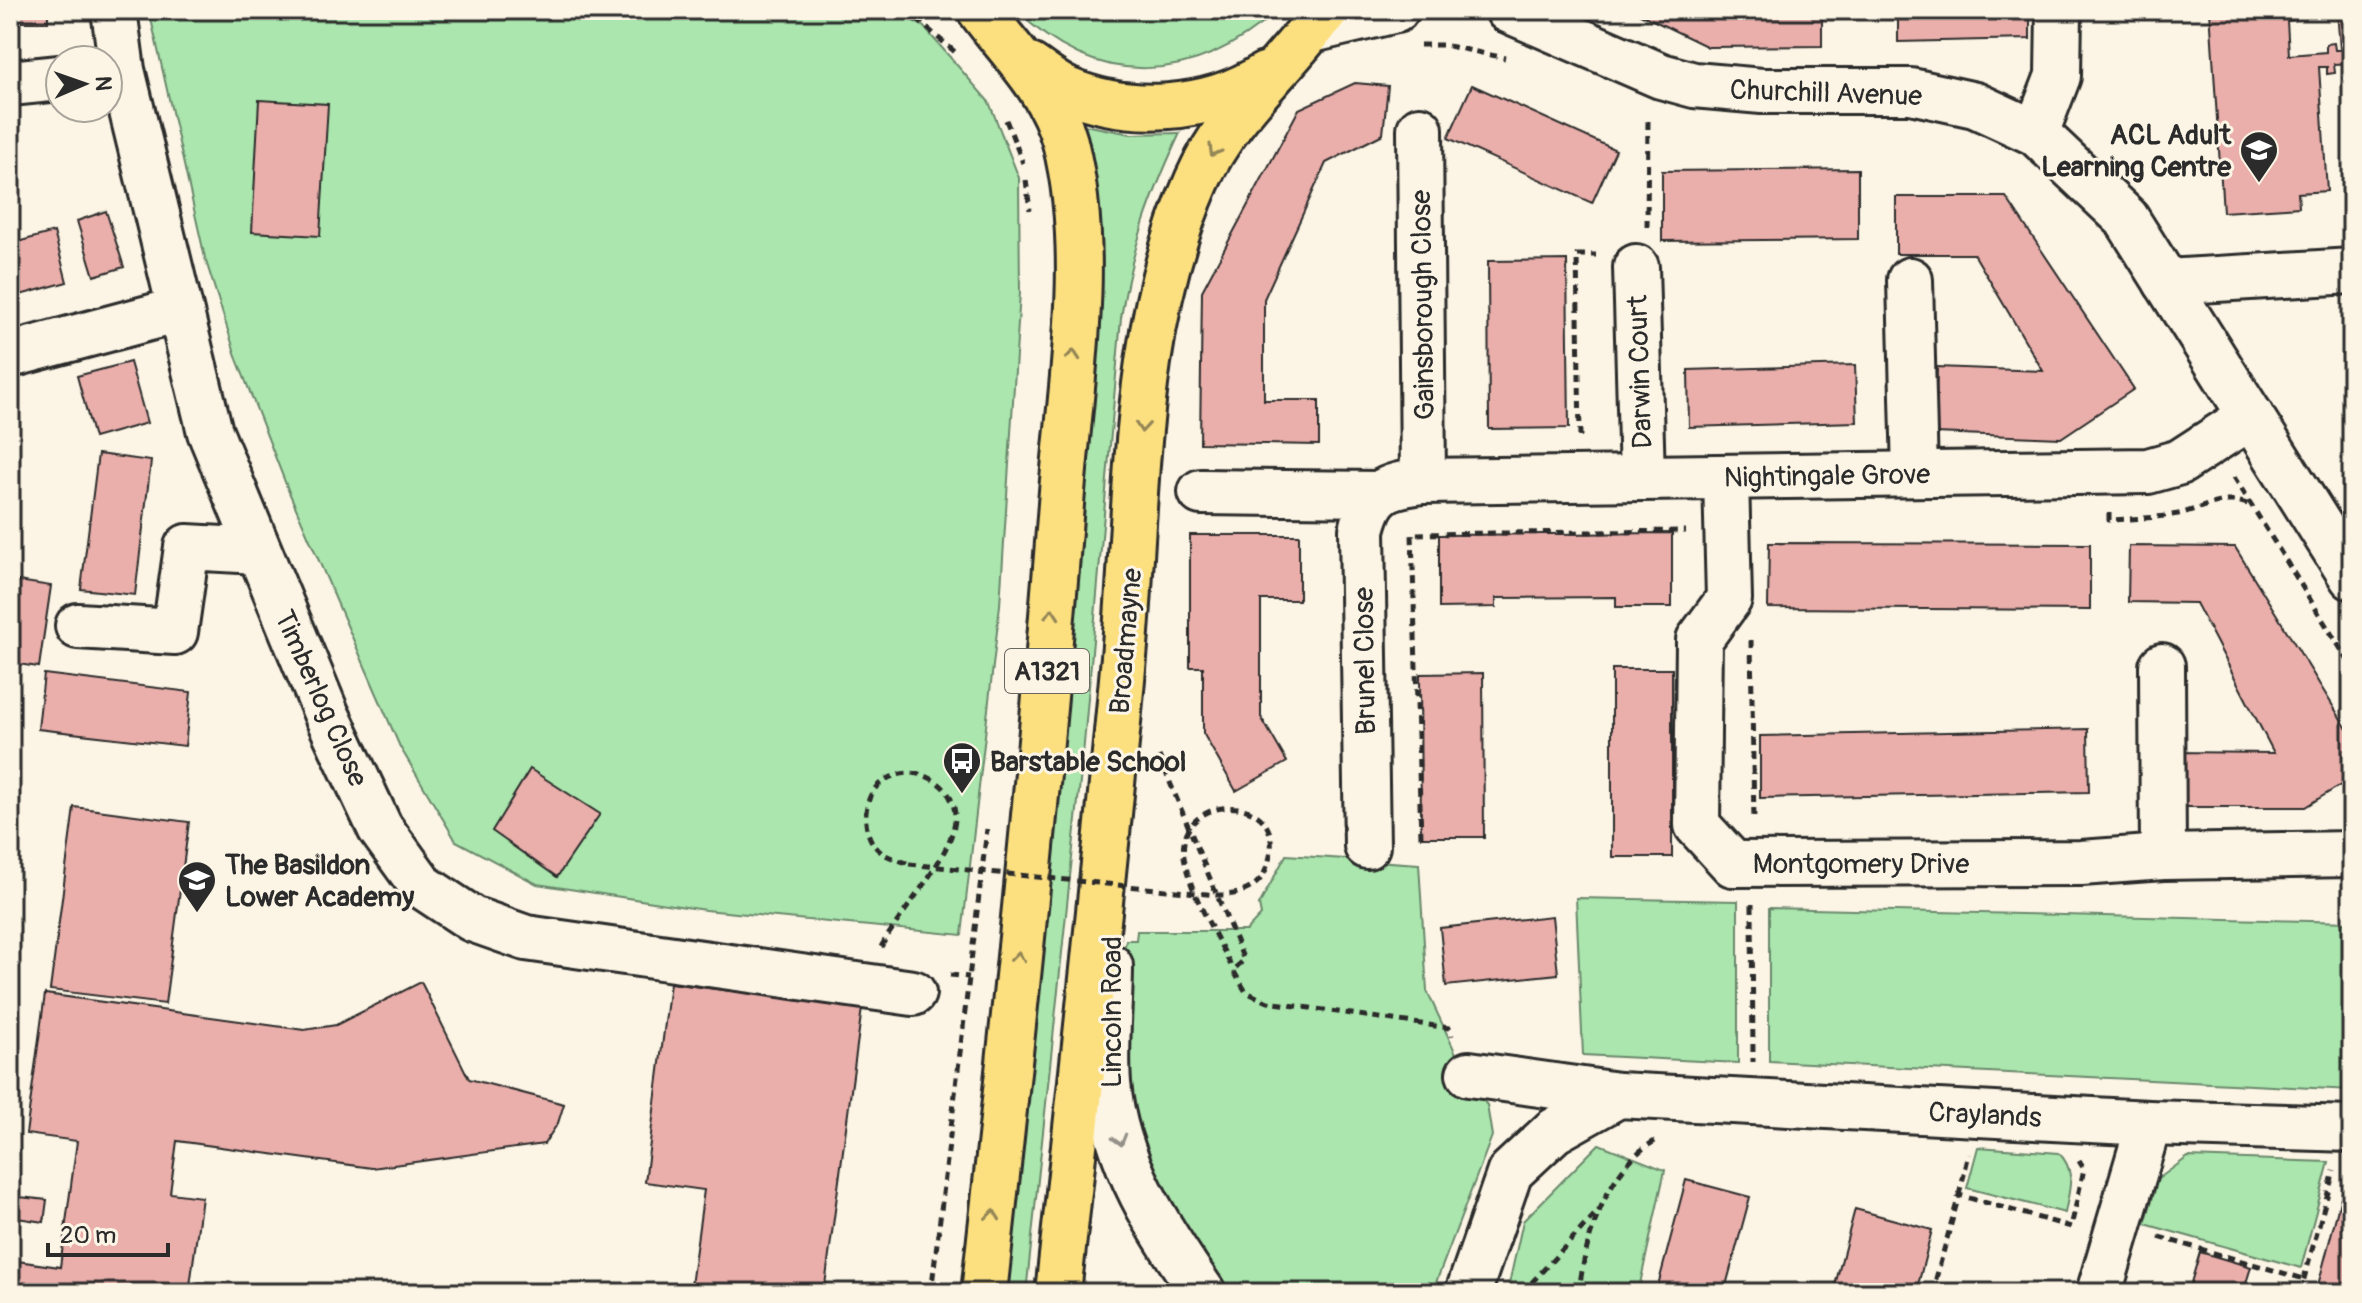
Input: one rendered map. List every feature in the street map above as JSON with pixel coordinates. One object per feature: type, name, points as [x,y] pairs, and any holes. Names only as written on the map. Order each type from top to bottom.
[{"type":"main road","name":"Broadmayne","points":[[1058,1293],[1115,756],[1151,336],[1163,280],[1198,178],[1226,131],[1319,20]]},
{"type":"main road","name":"Broadmayne","points":[[991,28],[1063,89],[1098,101],[1130,106],[1157,107],[1218,98],[1250,85],[1277,67]]},
{"type":"main road","name":"Broadmayne","points":[[984,1293],[1053,608],[1077,283],[1074,204],[1064,141],[1042,85],[991,28]]},
{"type":"street","name":"Timberlog Close","points":[[114,10],[115,44]]},
{"type":"street","name":"Churchill Avenue","points":[[1508,10],[1661,76],[1694,85],[1762,91],[1911,91],[1975,105],[2036,133],[2126,218],[2352,577]]},
{"type":"street","points":[[2036,133],[2058,76],[2059,10]]},
{"type":"street","points":[[1319,20],[1404,27]]},
{"type":"street","points":[[10,83],[44,80]]},
{"type":"street","name":"Timberlog Close","points":[[124,105],[210,432],[258,551],[380,828],[422,886],[472,919],[526,938],[913,993]]},
{"type":"street","name":"Gainsborough Close","points":[[1398,487],[1420,129]]},
{"type":"street","name":"Darwin Court","points":[[1636,267],[1642,478]]},
{"type":"street","points":[[2166,282],[2352,271]]},
{"type":"street","points":[[1910,280],[1915,474]]},
{"type":"street","points":[[10,355],[179,310]]},
{"type":"street","name":"Nightingale Grove","points":[[1201,492],[1642,478],[2167,468],[2251,416]]},
{"type":"street","name":"Montgomery Drive","points":[[1726,477],[1729,599],[1699,640],[1697,825],[1733,864],[2081,863],[2163,857],[2352,854]]},
{"type":"street","name":"Brunel Close","points":[[1367,846],[1362,530],[1368,505],[1398,487]]},
{"type":"street","points":[[78,626],[175,632],[187,547],[258,551]]},
{"type":"street","points":[[2162,666],[2163,857]]},
{"type":"street","name":"Lincoln Road","points":[[1115,756],[1108,1082],[1119,1140],[1141,1195],[1203,1293]]},
{"type":"street","name":"Craylands","points":[[1469,1074],[1618,1095],[2149,1123],[2344,1148]]},
{"type":"street","points":[[1468,1293],[1510,1172],[1554,1131],[1618,1095]]},
{"type":"street","points":[[2099,1293],[2149,1123]]},
{"type":"path","points":[[906,10],[961,58]]},
{"type":"path","points":[[1404,27],[1444,45],[1518,63]]},
{"type":"path","points":[[1000,110],[1024,165],[1032,223]]},
{"type":"path","points":[[1633,114],[1659,123]]},
{"type":"path","points":[[2231,473],[2352,667]]},
{"type":"path","points":[[2109,508],[2109,520],[2181,513],[2218,501],[2237,500],[2250,505]]},
{"type":"path","points":[[1421,837],[1412,534],[1698,530]]},
{"type":"path","points":[[1751,626],[1754,824]]},
{"type":"path","points":[[893,924],[927,876],[935,864],[944,851],[956,827],[954,801],[940,781],[926,775],[902,775],[882,782],[865,818],[868,836],[880,852],[909,864],[933,866],[945,867],[957,868],[1155,888],[1185,892],[1200,893],[1216,895],[1231,896],[1248,890],[1265,873],[1273,847],[1267,826],[1247,808],[1230,805],[1203,812],[1187,833],[1183,854],[1189,876],[1196,889],[1202,903],[1233,970],[1246,992],[1268,1002],[1449,1028],[1469,1074]]},
{"type":"path","points":[[931,1293],[988,816]]},
{"type":"path","points":[[1752,894],[1753,1063]]},
{"type":"path","points":[[1579,1293],[1591,1236],[1602,1207],[1629,1161],[1666,1135]]},
{"type":"path","points":[[1932,1293],[1973,1138]]},
{"type":"path","points":[[2300,1293],[2344,1148]]},
{"type":"path","points":[[1959,1195],[2071,1227],[2084,1169],[2075,1154]]},
{"type":"path","points":[[1522,1293],[1602,1207]]},
{"type":"path","points":[[2149,1235],[2304,1279]]},
{"type":"green space","points":[[149,10],[891,10],[923,26],[989,102],[1019,178],[1020,292],[1000,605],[962,935],[705,910],[537,884],[456,841],[400,747],[289,492],[237,359],[205,258]]},
{"type":"green space","points":[[1016,10],[1278,10],[1246,35],[1214,53],[1180,64],[1147,68],[1113,65],[1080,55],[1047,36]]},
{"type":"green space","points":[[1084,125],[1131,134],[1180,133],[1143,223],[1121,318],[1084,744],[1026,1293],[996,1293],[1081,130]]},
{"type":"green space","points":[[1286,855],[1419,864],[1427,991],[1471,1086],[1487,1105],[1492,1136],[1432,1293],[1224,1293],[1158,1194],[1131,1126],[1121,971],[1126,940],[1136,940],[1137,931],[1246,931],[1261,915],[1259,905]]},
{"type":"green space","points":[[1576,898],[1738,901],[1738,1063],[1583,1055]]},
{"type":"green space","points":[[1769,908],[2352,922],[2352,1090],[1769,1061]]},
{"type":"green space","points":[[1599,1144],[1665,1170],[1638,1293],[1507,1293],[1523,1221]]},
{"type":"green space","points":[[1978,1147],[2059,1153],[2070,1174],[2065,1213],[1967,1188]]},
{"type":"green space","points":[[2188,1157],[2329,1162],[2301,1268],[2145,1224],[2158,1179]]},
{"type":"building","points":[[10,10],[48,10],[48,22],[10,22]]},
{"type":"building","points":[[1632,10],[1822,10],[1822,46],[1708,47]]},
{"type":"building","points":[[1898,10],[2030,10],[2030,39],[1898,42]]},
{"type":"building","points":[[2210,10],[2295,11],[2295,20],[2287,21],[2289,55],[2326,52],[2326,44],[2334,43],[2335,50],[2340,50],[2337,10],[2352,10],[2352,63],[2334,64],[2335,73],[2327,74],[2327,67],[2319,67],[2327,191],[2298,193],[2299,207],[2223,212]]},
{"type":"building","points":[[1355,83],[1388,86],[1383,134],[1326,163],[1264,299],[1264,400],[1319,400],[1319,445],[1200,443],[1202,291],[1299,109]]},
{"type":"building","points":[[1472,85],[1616,150],[1592,203],[1448,138]]},
{"type":"building","points":[[2346,97],[2352,97],[2352,177]]},
{"type":"building","points":[[259,100],[328,104],[320,236],[252,232]]},
{"type":"building","points":[[1858,169],[1858,239],[1662,241],[1662,171]]},
{"type":"building","points":[[1896,197],[2006,197],[2134,389],[2061,438],[1935,433],[1937,367],[2043,371],[1974,254],[1896,254]]},
{"type":"building","points":[[106,211],[124,267],[94,276],[77,221]]},
{"type":"building","points":[[54,232],[67,282],[13,297],[10,244]]},
{"type":"building","points":[[1567,260],[1569,428],[1489,429],[1488,261]]},
{"type":"building","points":[[130,362],[147,423],[94,438],[77,376]]},
{"type":"building","points":[[1855,365],[1857,422],[1689,427],[1688,370]]},
{"type":"building","points":[[98,454],[151,461],[135,595],[81,589]]},
{"type":"building","points":[[1672,533],[1672,607],[1616,607],[1616,597],[1496,598],[1496,607],[1439,608],[1439,535]]},
{"type":"building","points":[[1190,535],[1299,535],[1299,600],[1261,600],[1261,717],[1287,762],[1236,791],[1203,733],[1203,667],[1190,667]]},
{"type":"building","points":[[1769,543],[2090,544],[2090,610],[1768,608]]},
{"type":"building","points":[[2129,546],[2235,547],[2352,737],[2352,778],[2305,807],[2172,807],[2172,752],[2274,753],[2196,603],[2128,602]]},
{"type":"building","points":[[12,580],[51,586],[39,667],[10,663]]},
{"type":"building","points":[[1612,669],[1672,669],[1672,857],[1612,857]]},
{"type":"building","points":[[1483,673],[1484,837],[1421,837],[1420,674]]},
{"type":"building","points":[[44,674],[191,692],[185,746],[38,729]]},
{"type":"building","points":[[2088,729],[2089,792],[1760,798],[1760,736]]},
{"type":"building","points":[[530,769],[600,814],[557,877],[492,831]]},
{"type":"building","points":[[74,807],[189,822],[165,1004],[50,990]]},
{"type":"building","points":[[1552,916],[1558,974],[1446,986],[1440,928]]},
{"type":"building","points":[[421,982],[469,1079],[564,1104],[558,1123],[544,1144],[372,1168],[177,1141],[170,1193],[202,1197],[189,1293],[10,1293],[10,1260],[60,1267],[77,1141],[26,1134],[45,994],[304,1030],[336,1025]]},
{"type":"building","points":[[670,983],[862,1008],[824,1293],[690,1293],[704,1190],[645,1182]]},
{"type":"building","points":[[2346,1178],[2352,1180],[2352,1293],[2316,1293]]},
{"type":"building","points":[[1686,1180],[1750,1197],[1724,1293],[1656,1293]]},
{"type":"building","points":[[10,1196],[47,1200],[44,1222],[10,1217]]},
{"type":"building","points":[[1855,1209],[1932,1230],[1916,1293],[1833,1293]]},
{"type":"building","points":[[2200,1252],[2251,1267],[2243,1293],[2188,1293]]},
{"type":"place","name":"ACL Adult Learning Centre","points":[[2259,184]]},
{"type":"place","name":"Barstable School","points":[[962,795]]},
{"type":"place","name":"The Basildon Lower Academy","points":[[197,914]]}]
